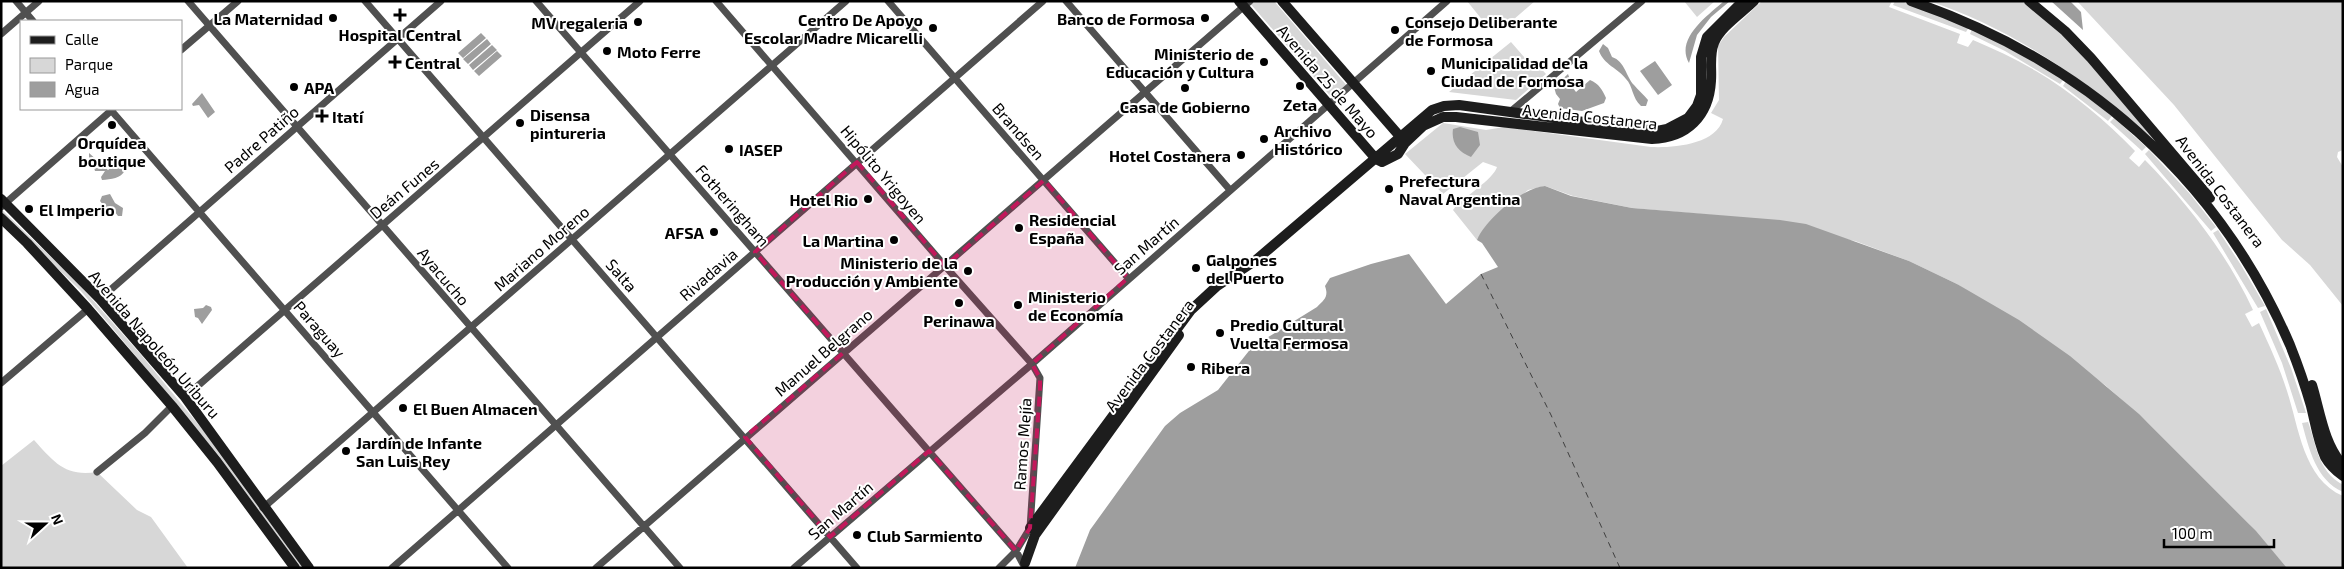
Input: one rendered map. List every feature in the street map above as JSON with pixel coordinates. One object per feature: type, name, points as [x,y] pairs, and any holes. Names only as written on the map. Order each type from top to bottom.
[{"type":"main road","name":"Avenida 25 de Mayo","points":[[1282,1],[1403,140]]},
{"type":"main road","name":"Avenida Costanera","points":[[1030,528],[1190,310],[1217,286],[1256,260],[1403,140],[1423,126],[1444,117],[1509,117],[1657,131],[1679,125],[1697,106],[1701,95],[1701,58],[1707,38],[1743,1]]},
{"type":"main road","name":"Avenida Costanera","points":[[1509,117],[1652,139],[1670,138],[1682,133],[1697,122],[1707,103],[1710,92],[1715,41],[1754,1]]},
{"type":"main road","name":"Avenida Costanera","points":[[1911,1],[1975,26],[2065,75],[2114,112],[2181,174],[2217,217],[2257,276],[2309,387],[2326,457],[2343,476]]},
{"type":"main road","name":"Avenida Costanera","points":[[2029,1],[2065,31],[2091,58],[2191,173],[2234,228],[2252,255],[2280,308],[2295,341],[2327,436],[2337,459],[2343,465]]},
{"type":"main road","name":"Avenida 25 de Mayo","points":[[1244,3],[1328,104],[1379,160]]},
{"type":"main road","name":"Avenida Costanera","points":[[1024,566],[1035,535],[1194,315],[1212,297],[1260,265],[1379,160]]},
{"type":"main road","name":"Avenida Napoleón Uriburu","points":[[3,203],[100,299],[185,397],[309,568]]},
{"type":"main road","name":"Avenida Napoleón Uriburu","points":[[1,218],[27,242],[88,308],[172,406],[217,462],[295,568]]},
{"type":"street","points":[[16,1],[33,20]]},
{"type":"street","points":[[1,34],[39,1]]},
{"type":"street","name":"Ayacucho","points":[[188,1],[296,128],[382,224],[680,568]]},
{"type":"street","points":[[182,49],[238,1]]},
{"type":"street","name":"Salta","points":[[365,1],[485,137],[857,568]]},
{"type":"street","name":"Padre Patiño","points":[[100,299],[441,1]]},
{"type":"street","name":"Fotheringham","points":[[536,1],[1016,551],[1024,566]]},
{"type":"street","name":"Deán Funes","points":[[185,397],[640,1]]},
{"type":"street","name":"Hipólito Yrigoyen","points":[[716,1],[1032,364]]},
{"type":"street","name":"Mariano Moreno","points":[[254,514],[846,1]]},
{"type":"street","name":"Brandsen","points":[[888,1],[1128,278]]},
{"type":"street","name":"Rivadavia","points":[[392,568],[555,424],[1043,1]]},
{"type":"street","points":[[1066,1],[1230,190]]},
{"type":"street","name":"San Martín","points":[[794,568],[1032,364],[1128,278],[1447,1]]},
{"type":"street","points":[[1509,117],[1642,1]]},
{"type":"street","name":"Manuel Belgrano","points":[[596,568],[745,437],[1146,93],[1244,3]]},
{"type":"street","points":[[3,203],[110,110]]},
{"type":"street","name":"Paraguay","points":[[112,110],[198,212],[285,309],[508,568]]},
{"type":"street","points":[[1,383],[88,308]]},
{"type":"street","name":"Ramos Mejía","points":[[1030,528],[1040,390],[1040,378],[1032,364]]},
{"type":"street","points":[[97,472],[145,433],[172,406]]},
{"type":"street","points":[[999,568],[1016,551],[1030,528]]},
{"type":"highlighted area","points":[[857,162],[945,266],[1044,180],[1128,278],[1032,364],[1040,378],[1040,390],[1030,528],[1016,551],[929,451],[830,537],[745,437],[843,353],[755,252]]},
{"type":"green space","points":[[1248,1],[1274,1],[1348,87],[1333,99]]},
{"type":"green space","points":[[1467,1],[1535,1],[1506,26],[1488,27]]},
{"type":"green space","points":[[1684,1],[1715,1],[1697,17]]},
{"type":"green space","points":[[1762,1],[1892,1],[1889,7],[1960,34],[1957,43],[1968,47],[1973,40],[2013,58],[2049,79],[2088,108],[2124,140],[2135,151],[2129,158],[2139,167],[2145,160],[2205,230],[2243,289],[2253,310],[2245,314],[2252,327],[2259,323],[2274,357],[2287,391],[2304,451],[2319,477],[2330,488],[2343,496],[2343,568],[2287,568],[2249,524],[2147,422],[2105,385],[1957,284],[1909,261],[1855,241],[1723,216],[1632,208],[1573,196],[1545,186],[1528,190],[1485,227],[1477,240],[1453,210],[1484,183],[1497,167],[1483,162],[1443,194],[1405,154],[1443,123],[1486,130],[1504,127],[1651,147],[1670,147],[1703,140],[1719,128],[1723,119],[1711,113],[1719,100],[1718,46],[1724,37]]},
{"type":"green space","points":[[1895,1],[1904,2],[1969,27],[1966,32],[1893,5]]},
{"type":"green space","points":[[1929,1],[2022,1],[2045,18],[2076,47],[2155,139],[2155,142],[2077,78],[2049,60],[1991,26]]},
{"type":"green space","points":[[2077,1],[2343,1],[2343,150],[2338,152],[2337,157],[2343,167],[2343,306],[2310,265],[2282,240],[2174,105]]},
{"type":"green space","points":[[1972,29],[2064,79],[2060,84],[2005,51],[1970,34]]},
{"type":"green space","points":[[1511,42],[1532,66],[1536,63],[1546,74],[1516,100],[1449,92]]},
{"type":"green space","points":[[2066,81],[2112,116],[2108,121],[2063,86]]},
{"type":"green space","points":[[2114,118],[2146,147],[2142,151],[2110,122]]},
{"type":"green space","points":[[2149,150],[2190,194],[2216,227],[2211,231],[2145,154]]},
{"type":"green space","points":[[1,209],[76,281],[142,356],[235,469],[303,568],[298,568],[295,565],[219,456],[114,330],[80,290],[1,214]]},
{"type":"green space","points":[[2218,230],[2265,306],[2258,308],[2213,233]]},
{"type":"green space","points":[[2266,309],[2291,368],[2306,413],[2298,413],[2282,363],[2260,312]]},
{"type":"green space","points":[[2308,422],[2323,465],[2334,479],[2343,485],[2343,492],[2326,480],[2315,463],[2302,423]]},
{"type":"green space","points":[[34,440],[54,461],[68,470],[86,473],[97,472],[137,510],[151,517],[188,568],[1,568],[1,466]]},
{"type":"water","points":[[1724,1],[1730,1],[1711,17],[1697,35],[1689,63],[1686,45],[1689,37],[1702,21]]},
{"type":"water","points":[[2051,1],[2070,1],[2081,12],[2083,30]]},
{"type":"water","points":[[481,33],[486,38],[463,58],[458,53]]},
{"type":"water","points":[[487,39],[491,44],[468,64],[463,59]]},
{"type":"water","points":[[1603,44],[1608,48],[1612,57],[1623,66],[1631,82],[1648,100],[1646,106],[1641,106],[1638,103],[1623,75],[1601,56],[1599,51]]},
{"type":"water","points":[[492,45],[497,50],[473,70],[469,65]]},
{"type":"water","points":[[497,51],[502,56],[479,76],[474,71]]},
{"type":"water","points":[[1655,61],[1672,85],[1658,95],[1640,71]]},
{"type":"water","points":[[1568,74],[1576,92],[1590,80],[1596,83],[1602,89],[1606,98],[1604,103],[1582,111],[1560,108],[1558,104],[1560,99],[1554,87]]},
{"type":"water","points":[[202,93],[215,112],[208,118],[199,105],[193,106],[192,104]]},
{"type":"water","points":[[1460,127],[1478,132],[1480,145],[1471,157],[1459,150],[1454,143],[1453,129]]},
{"type":"water","points":[[89,153],[108,170],[114,165],[120,165],[125,170],[118,177],[102,180],[101,177],[105,171],[95,171],[89,159]]},
{"type":"water","points":[[1545,186],[1571,196],[1632,208],[1780,220],[1806,224],[1909,261],[1957,284],[2019,320],[2070,356],[2139,414],[2256,531],[2287,568],[1075,568],[1090,530],[1165,426],[1180,413],[1218,390],[1252,347],[1317,307],[1325,298],[1325,286],[1330,278],[1409,254],[1446,304],[1481,274],[1498,267],[1482,243],[1477,240],[1488,223],[1516,198],[1526,192]]},
{"type":"water","points":[[110,194],[115,203],[123,208],[122,216],[118,216],[111,207],[104,210],[104,206],[100,201],[102,196]]},
{"type":"water","points":[[206,305],[211,307],[212,310],[202,324],[195,317],[194,309],[203,308]]},
{"type":"ferry route","points":[[1481,274],[1551,415],[1620,568]]},
{"type":"place","name":"Hospital Central","points":[[400,15]]},
{"type":"place","name":"La Maternidad","points":[[333,18]]},
{"type":"place","name":"Banco de Formosa","points":[[1205,18]]},
{"type":"place","name":"MV regaleria","points":[[638,22]]},
{"type":"place","name":"Centro De Apoyo Escolar Madre Micarelli","points":[[933,28]]},
{"type":"place","name":"Consejo Deliberante de Formosa","points":[[1395,30]]},
{"type":"place","name":"Moto Ferre","points":[[607,51]]},
{"type":"place","name":"Central","points":[[395,62]]},
{"type":"place","name":"Ministerio de Educación y Cultura","points":[[1264,62]]},
{"type":"place","name":"Municipalidad de la Ciudad de Formosa","points":[[1431,71]]},
{"type":"place","name":"Zeta","points":[[1300,86]]},
{"type":"place","name":"APA","points":[[294,87]]},
{"type":"place","name":"Casa de Gobierno","points":[[1185,88]]},
{"type":"place","name":"Itatí","points":[[322,116]]},
{"type":"place","name":"Disensa pintureria","points":[[520,123]]},
{"type":"place","name":"Orquídea boutique","points":[[112,125]]},
{"type":"place","name":"Archivo Histórico","points":[[1264,139]]},
{"type":"place","name":"IASEP","points":[[729,149]]},
{"type":"place","name":"Hotel Costanera","points":[[1241,155]]},
{"type":"place","name":"Prefectura Naval Argentina","points":[[1389,189]]},
{"type":"place","name":"Hotel Rio","points":[[868,199]]},
{"type":"place","name":"El Imperio","points":[[29,209]]},
{"type":"place","name":"Residencial España","points":[[1019,228]]},
{"type":"place","name":"AFSA","points":[[714,232]]},
{"type":"place","name":"La Martina","points":[[894,240]]},
{"type":"place","name":"Galpones del Puerto","points":[[1196,268]]},
{"type":"place","name":"Ministerio de la Producción y Ambiente","points":[[968,271]]},
{"type":"place","name":"Perinawa","points":[[959,303]]},
{"type":"place","name":"Ministerio de Economía","points":[[1018,305]]},
{"type":"place","name":"Predio Cultural Vuelta Fermosa","points":[[1220,333]]},
{"type":"place","name":"Ribera","points":[[1191,367]]},
{"type":"place","name":"El Buen Almacen","points":[[403,408]]},
{"type":"place","name":"Jardín de Infante San Luis Rey","points":[[346,451]]},
{"type":"place","name":"Club Sarmiento","points":[[857,535]]}]
